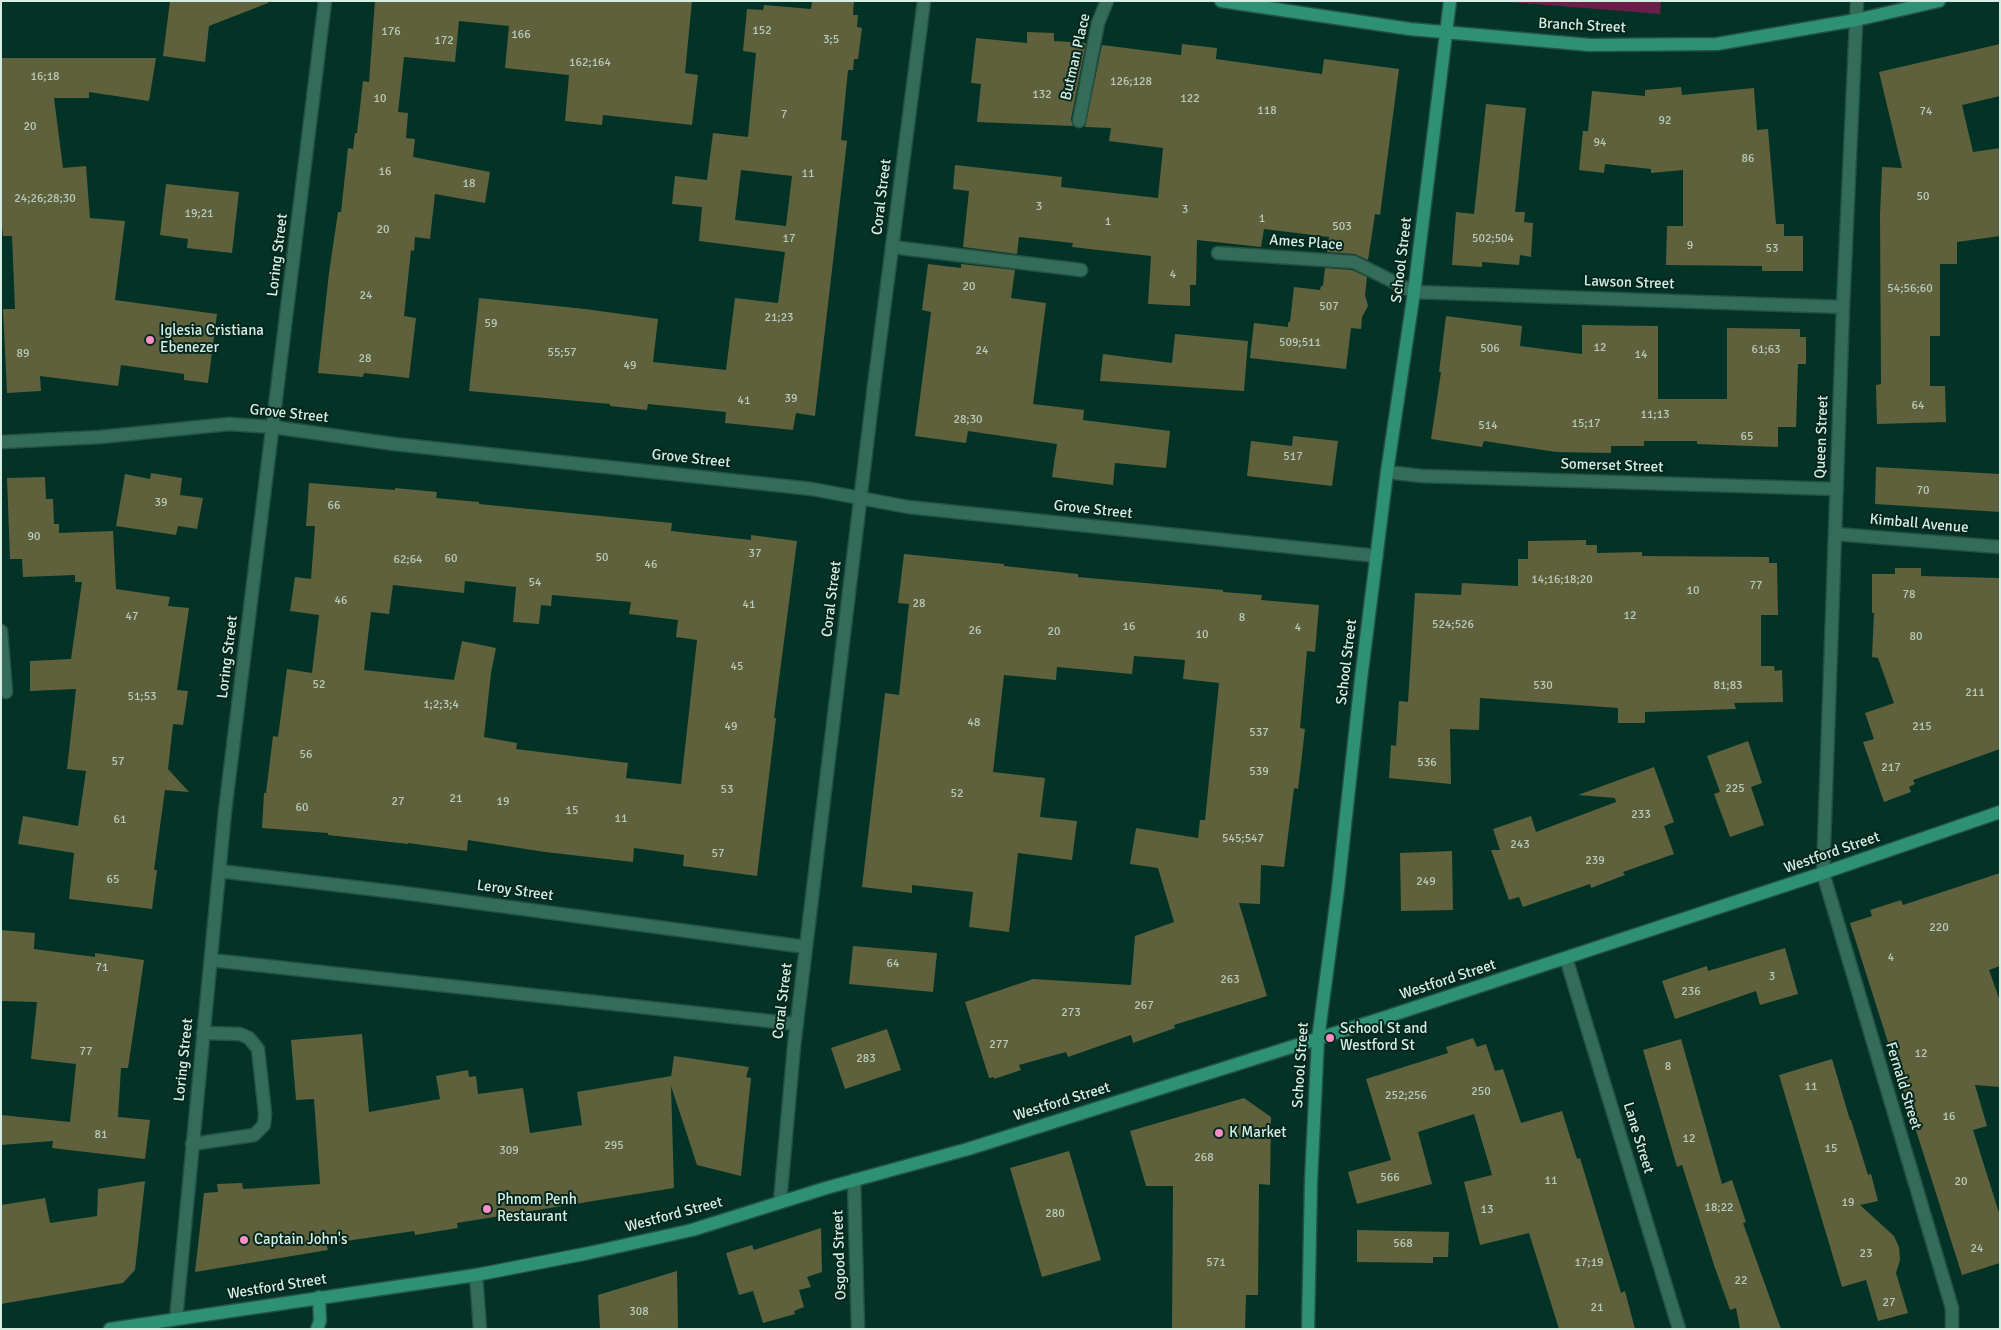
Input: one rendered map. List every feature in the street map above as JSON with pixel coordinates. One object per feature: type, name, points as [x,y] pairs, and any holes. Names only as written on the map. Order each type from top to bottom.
[{"type":"main road","name":"Branch Street","points":[[1221,1],[1410,29],[1590,45],[1717,44],[1856,20],[1940,1]]},
{"type":"main road","name":"School Street","points":[[1308,1329],[1310,1182],[1318,1039],[1338,889],[1387,472],[1414,292],[1450,1]]},
{"type":"main road","name":"Westford Street","points":[[110,1329],[476,1275],[589,1253],[692,1230],[854,1180],[968,1149],[1318,1039],[1822,873],[2000,812]]},
{"type":"main road","points":[[317,1329],[320,1321],[319,1297]]},
{"type":"street","name":"Loring Street","points":[[176,1319],[219,871],[326,1]]},
{"type":"street","name":"Coral Street","points":[[780,1202],[806,947],[860,497],[924,1]]},
{"type":"street","name":"Butman Place","points":[[1079,122],[1098,23],[1107,1]]},
{"type":"street","name":"Queen Street","points":[[1822,873],[1857,1]]},
{"type":"street","points":[[892,247],[1081,270]]},
{"type":"street","name":"Ames Place","points":[[1218,253],[1354,262],[1414,292]]},
{"type":"street","name":"Lawson Street","points":[[1414,292],[1844,307]]},
{"type":"street","name":"Grove Street","points":[[1,442],[100,437],[229,424],[273,427],[394,444],[812,489],[908,507],[1377,556]]},
{"type":"street","name":"Somerset Street","points":[[1387,472],[1422,476],[1837,489]]},
{"type":"street","name":"Kimball Avenue","points":[[1835,534],[2000,548]]},
{"type":"street","points":[[1,631],[6,692]]},
{"type":"street","name":"Leroy Street","points":[[219,871],[404,893],[806,947]]},
{"type":"street","name":"Fernald Street","points":[[1822,873],[1952,1308],[1952,1329]]},
{"type":"street","name":"Lane Street","points":[[1566,958],[1679,1329]]},
{"type":"street","points":[[211,960],[797,1024]]},
{"type":"street","points":[[192,1144],[254,1135],[264,1125],[265,1113],[258,1048],[249,1038],[240,1034],[203,1033]]},
{"type":"street","name":"Osgood Street","points":[[854,1180],[858,1329]]},
{"type":"street","points":[[476,1275],[480,1329]]},
{"type":"shaded area","points":[[1498,1],[1661,1],[1660,14]]},
{"type":"building","points":[[170,1],[268,1],[268,3],[209,26],[205,62],[163,56]]},
{"type":"building","points":[[375,1],[692,1],[685,73],[698,75],[692,125],[603,115],[602,125],[565,121],[569,75],[505,68],[509,26],[459,21],[455,62],[404,57],[398,112],[408,113],[406,138],[415,139],[413,157],[490,172],[485,203],[435,194],[430,239],[415,237],[414,251],[411,250],[404,316],[416,318],[409,378],[364,373],[363,377],[318,373],[329,273],[338,212],[341,212],[348,148],[353,149],[355,133],[357,133],[363,81],[369,82]]},
{"type":"building","points":[[812,1],[854,1],[853,15],[858,15],[857,27],[862,28],[858,59],[854,59],[853,70],[848,70],[841,140],[847,141],[815,416],[796,413],[793,430],[725,423],[726,412],[648,404],[647,410],[610,406],[610,404],[469,391],[479,298],[658,319],[653,362],[726,370],[735,298],[778,303],[785,252],[699,241],[702,207],[672,204],[675,176],[707,180],[713,133],[748,137],[756,53],[743,51],[747,9],[763,10],[764,5],[811,9]],"holes":[[[741,170],[792,176],[786,226],[735,220]]]},
{"type":"building","points":[[1027,32],[1054,33],[1054,41],[1086,43],[1071,119],[1073,126],[977,122],[981,84],[971,83],[976,38],[1027,43]]},
{"type":"building","points":[[1182,44],[1217,48],[1216,59],[1322,74],[1324,59],[1399,69],[1380,215],[1375,214],[1368,260],[1355,254],[1327,252],[1329,237],[1264,229],[1261,247],[1197,240],[1196,285],[1190,285],[1190,306],[1148,304],[1151,256],[1072,247],[1073,243],[1019,237],[1017,254],[963,247],[969,191],[953,189],[955,165],[1062,177],[1061,187],[1158,198],[1163,148],[1109,141],[1111,128],[1085,127],[1102,45],[1181,55]]},
{"type":"building","points":[[2000,44],[2000,96],[1962,105],[1973,152],[2000,148],[2000,236],[1957,242],[1957,264],[1940,264],[1940,336],[1930,336],[1930,386],[1945,386],[1946,422],[1877,424],[1876,385],[1881,384],[1880,215],[1882,167],[1902,168],[1879,72]]},
{"type":"building","points":[[1,58],[156,58],[149,101],[89,92],[89,98],[54,98],[63,168],[86,166],[90,218],[125,221],[115,300],[217,314],[208,383],[184,380],[184,374],[121,365],[118,386],[40,376],[41,391],[7,393],[3,309],[15,309],[12,236],[3,236],[1,220]]},
{"type":"building","points":[[1681,87],[1682,95],[1754,88],[1757,130],[1768,129],[1776,224],[1784,224],[1784,236],[1803,236],[1803,271],[1762,271],[1762,266],[1666,265],[1667,226],[1683,226],[1683,170],[1651,173],[1651,169],[1605,164],[1604,173],[1579,170],[1583,131],[1588,131],[1592,91],[1645,96],[1645,90]]},
{"type":"building","points":[[1486,104],[1526,108],[1515,212],[1525,212],[1524,222],[1533,223],[1531,257],[1520,255],[1519,265],[1482,262],[1482,267],[1452,265],[1456,212],[1474,214]]},
{"type":"building","points":[[166,184],[239,192],[232,253],[187,248],[188,239],[160,235]]},
{"type":"building","points":[[928,264],[961,268],[961,264],[1015,270],[1011,298],[1046,303],[1033,404],[1084,410],[1083,420],[1170,431],[1166,468],[1115,463],[1113,485],[1052,477],[1057,444],[968,431],[966,443],[915,436],[931,312],[922,310]]},
{"type":"building","points":[[1325,268],[1352,270],[1367,277],[1365,295],[1368,306],[1362,317],[1361,329],[1351,328],[1346,369],[1250,358],[1254,323],[1288,327],[1294,287],[1320,290],[1321,286],[1323,286]]},
{"type":"building","points":[[1446,316],[1522,326],[1520,346],[1582,354],[1582,325],[1658,326],[1658,399],[1727,399],[1727,328],[1800,329],[1800,337],[1806,337],[1806,364],[1798,364],[1796,427],[1778,427],[1778,447],[1697,444],[1697,441],[1644,441],[1644,446],[1611,446],[1611,453],[1556,452],[1484,441],[1482,447],[1431,439],[1441,372],[1439,372]]},
{"type":"building","points":[[1175,334],[1248,341],[1244,391],[1100,381],[1103,354],[1172,363]]},
{"type":"building","points":[[1293,436],[1338,441],[1332,486],[1247,476],[1251,441],[1292,446]]},
{"type":"building","points":[[1876,467],[2000,474],[2000,512],[1875,504]]},
{"type":"building","points":[[151,473],[182,478],[180,495],[203,498],[197,529],[178,526],[176,535],[116,526],[125,474],[150,479]]},
{"type":"building","points":[[45,477],[46,499],[53,499],[54,524],[59,524],[59,533],[113,531],[116,589],[170,597],[168,606],[189,608],[177,690],[188,691],[183,725],[173,724],[168,769],[189,792],[165,790],[154,870],[157,870],[152,909],[69,899],[74,853],[18,844],[23,816],[78,826],[86,771],[67,769],[76,689],[30,691],[30,661],[71,659],[82,582],[75,582],[75,575],[23,577],[22,559],[10,559],[7,478]]},
{"type":"building","points":[[309,483],[437,492],[436,498],[479,502],[479,504],[672,523],[671,531],[751,540],[751,535],[797,541],[774,718],[776,718],[757,876],[683,866],[684,855],[634,848],[633,862],[545,852],[468,840],[467,851],[328,835],[328,833],[262,828],[264,793],[266,793],[273,736],[278,737],[287,669],[312,673],[319,615],[290,611],[295,577],[311,579],[315,526],[306,526]],"holes":[[[465,581],[516,587],[513,622],[539,624],[541,605],[551,606],[552,595],[631,602],[629,614],[678,620],[676,637],[697,640],[681,784],[626,778],[628,763],[516,749],[517,743],[484,737],[491,673],[496,648],[462,641],[454,680],[364,670],[371,612],[389,614],[393,585],[464,593]]]},
{"type":"building","points":[[1586,540],[1586,545],[1597,545],[1597,553],[1642,552],[1642,556],[1769,557],[1769,563],[1777,563],[1778,615],[1761,615],[1761,666],[1774,666],[1775,671],[1782,670],[1783,702],[1734,703],[1736,709],[1645,712],[1645,723],[1618,723],[1618,708],[1480,698],[1479,730],[1450,729],[1451,784],[1389,778],[1391,745],[1396,746],[1399,701],[1408,702],[1415,593],[1461,595],[1462,583],[1518,586],[1518,559],[1528,559],[1528,541]]},
{"type":"building","points":[[904,554],[1004,564],[1004,566],[1078,574],[1078,577],[1223,590],[1223,592],[1262,595],[1261,600],[1319,605],[1315,652],[1307,651],[1300,728],[1305,729],[1298,789],[1294,788],[1284,867],[1261,865],[1260,904],[1239,903],[1267,996],[1174,1025],[1175,1028],[1133,1043],[1131,1035],[1068,1057],[1066,1052],[1019,1065],[1021,1070],[994,1079],[994,1077],[989,1078],[965,1002],[1033,979],[1131,985],[1135,936],[1174,922],[1158,868],[1130,864],[1136,828],[1198,838],[1200,820],[1205,820],[1219,683],[1183,679],[1185,660],[1134,656],[1132,674],[1057,667],[1056,680],[1004,675],[993,772],[1045,778],[1040,817],[1077,821],[1072,860],[1018,853],[1009,932],[969,927],[973,892],[912,885],[912,893],[862,887],[885,693],[899,695],[909,604],[898,603]]},
{"type":"building","points":[[1895,568],[1921,568],[1921,576],[2000,578],[2000,749],[1913,780],[1915,784],[1909,787],[1911,792],[1884,802],[1863,742],[1874,739],[1865,713],[1894,703],[1878,658],[1872,657],[1874,613],[1872,613],[1872,574],[1895,574]]},
{"type":"building","points":[[1748,741],[1762,783],[1751,787],[1764,825],[1730,837],[1714,794],[1720,792],[1707,756]]},
{"type":"building","points":[[1654,767],[1674,822],[1664,826],[1674,854],[1623,872],[1625,875],[1591,888],[1590,884],[1523,907],[1519,897],[1509,900],[1491,850],[1500,850],[1493,829],[1531,816],[1536,832],[1616,802],[1615,798],[1578,795]]},
{"type":"building","points":[[1452,851],[1453,910],[1401,911],[1400,853]]},
{"type":"building","points":[[2000,873],[2000,966],[1989,970],[2000,1001],[2000,1087],[1975,1085],[1987,1126],[1973,1130],[2000,1216],[2000,1263],[1962,1275],[1850,923],[1872,916],[1870,910],[1901,900],[1903,905]]},
{"type":"building","points":[[1,930],[35,933],[34,949],[95,957],[95,953],[144,960],[128,1068],[121,1068],[118,1117],[150,1120],[145,1159],[52,1148],[53,1141],[1,1145],[1,1115],[70,1122],[76,1064],[31,1059],[37,1002],[1,1001]]},
{"type":"building","points":[[853,946],[937,953],[933,992],[849,984]]},
{"type":"building","points":[[1785,948],[1798,994],[1760,1005],[1756,991],[1675,1019],[1662,981],[1707,966],[1708,971]]},
{"type":"building","points":[[887,1029],[901,1070],[845,1089],[831,1048]]},
{"type":"building","points":[[362,1034],[369,1112],[440,1099],[436,1076],[468,1070],[469,1077],[476,1076],[478,1094],[523,1088],[530,1133],[582,1125],[577,1092],[671,1077],[674,1056],[749,1067],[746,1077],[751,1078],[741,1176],[697,1165],[671,1086],[674,1188],[457,1223],[458,1228],[415,1235],[414,1231],[326,1244],[328,1250],[195,1272],[204,1193],[218,1192],[217,1184],[242,1183],[243,1189],[320,1184],[314,1099],[296,1100],[291,1040]]},
{"type":"building","points":[[1473,1038],[1477,1047],[1486,1044],[1495,1071],[1503,1069],[1521,1123],[1562,1111],[1577,1159],[1580,1158],[1621,1293],[1625,1291],[1635,1329],[1559,1329],[1529,1233],[1480,1245],[1464,1182],[1492,1175],[1474,1114],[1418,1132],[1432,1184],[1357,1204],[1348,1172],[1391,1160],[1366,1079],[1448,1053],[1446,1047]]},
{"type":"building","points":[[1681,1039],[1722,1184],[1732,1180],[1746,1222],[1743,1223],[1781,1329],[1740,1329],[1736,1308],[1730,1310],[1682,1165],[1677,1167],[1643,1050]]},
{"type":"building","points":[[1832,1059],[1850,1120],[1868,1175],[1871,1174],[1878,1201],[1860,1205],[1894,1236],[1899,1247],[1900,1260],[1896,1273],[1908,1313],[1878,1321],[1866,1280],[1842,1287],[1779,1075]]},
{"type":"building","points":[[1244,1098],[1271,1117],[1270,1185],[1259,1184],[1258,1295],[1246,1295],[1245,1329],[1172,1329],[1173,1186],[1146,1186],[1130,1131]]},
{"type":"building","points":[[1069,1151],[1101,1260],[1042,1277],[1010,1168]]},
{"type":"building","points":[[145,1181],[135,1270],[123,1283],[1,1304],[1,1205],[45,1198],[50,1223],[97,1216],[98,1189]]},
{"type":"building","points":[[821,1228],[822,1272],[807,1277],[811,1287],[799,1290],[804,1307],[794,1311],[795,1314],[763,1323],[753,1291],[739,1295],[726,1253],[752,1245],[754,1250]]},
{"type":"building","points":[[1357,1230],[1449,1232],[1448,1257],[1433,1257],[1433,1263],[1357,1262]]},
{"type":"building","points":[[677,1271],[678,1329],[600,1329],[598,1295]]},
{"type":"place","name":"Iglesia Cristiana Ebenezer","points":[[150,340]]},
{"type":"place","name":"School St and Westford St","points":[[1330,1038]]},
{"type":"place","name":"K Market","points":[[1219,1133]]},
{"type":"place","name":"Phnom Penh Restaurant","points":[[487,1209]]},
{"type":"place","name":"Captain John's","points":[[244,1240]]}]
